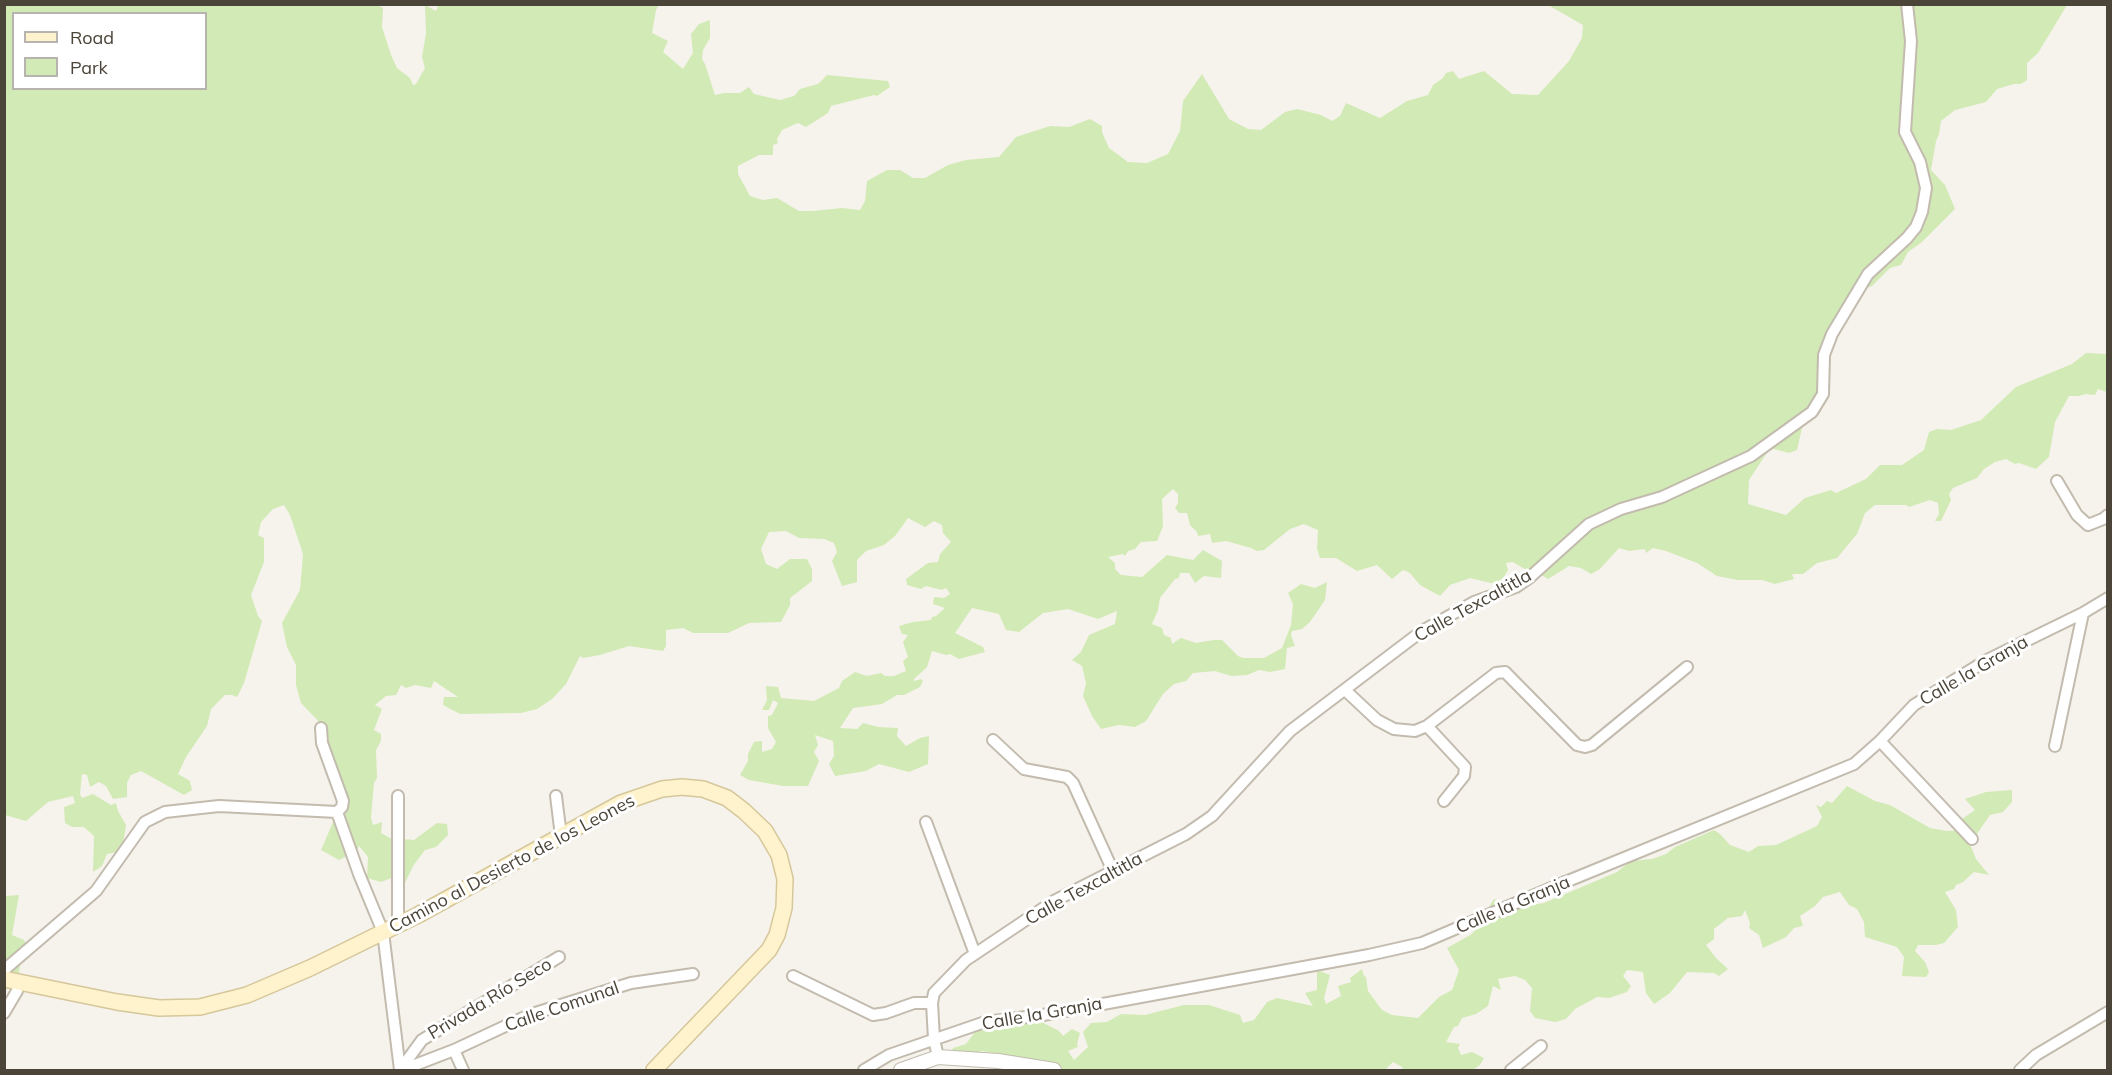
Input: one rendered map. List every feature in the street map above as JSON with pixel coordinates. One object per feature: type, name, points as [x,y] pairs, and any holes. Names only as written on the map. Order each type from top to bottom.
[{"type":"main road","name":"Camino al Desierto de los Leones","points":[[12,980],[117,1002],[159,1008],[200,1007],[247,995],[310,968],[398,925],[621,803],[662,789],[682,787],[703,789],[727,798],[744,810],[765,831],[779,855],[785,879],[784,908],[777,934],[769,950],[654,1071]]},
{"type":"street","name":"Calle Texcaltitla","points":[[932,1003],[934,993],[966,960],[1054,901],[1186,834],[1212,816],[1290,732],[1422,631],[1474,602],[1516,587],[1530,578],[1589,524],[1621,509],[1662,497],[1751,456],[1812,412],[1823,394],[1824,355],[1832,334],[1868,274],[1907,238],[1923,213],[1926,188],[1920,162],[1905,132],[1911,41],[1906,4]]},
{"type":"street","points":[[2057,481],[2077,515],[2088,525],[2108,515]]},
{"type":"street","name":"Calle la Granja","points":[[864,1071],[889,1055],[985,1022],[1043,1015],[1369,956],[1422,944],[1854,764],[1880,741],[1914,705],[1987,660],[2083,613],[2108,598]]},
{"type":"street","points":[[2055,746],[2083,613]]},
{"type":"street","points":[[1345,690],[1377,720],[1394,729],[1415,731],[1426,726],[1496,673],[1505,672],[1577,745],[1585,747],[1592,745],[1688,667]]},
{"type":"street","points":[[1426,726],[1465,767],[1464,776],[1444,801]]},
{"type":"street","points":[[321,728],[322,743],[344,801],[340,809],[359,874],[383,932],[401,1071]]},
{"type":"street","points":[[993,740],[1024,769],[1067,777],[1073,783],[1113,871]]},
{"type":"street","points":[[1880,741],[1972,839]]},
{"type":"street","points":[[398,796],[398,925]]},
{"type":"street","points":[[556,796],[561,836]]},
{"type":"street","points":[[4,970],[96,891],[145,822],[165,812],[219,806],[340,809]]},
{"type":"street","points":[[926,822],[975,954]]},
{"type":"street","name":"Privada Río Seco","points":[[401,1071],[422,1040],[559,957]]},
{"type":"street","name":"Calle Comunal","points":[[401,1071],[454,1050],[529,1015],[631,983],[693,974]]},
{"type":"street","points":[[793,976],[873,1015],[914,1003],[932,1003],[934,1039],[939,1057]]},
{"type":"street","points":[[4,1013],[17,991],[12,980]]},
{"type":"street","points":[[2020,1071],[2036,1055],[2108,1012]]},
{"type":"street","points":[[1511,1071],[1541,1046]]},
{"type":"street","points":[[454,1050],[463,1071]]},
{"type":"street","points":[[901,1071],[939,1057],[998,1060],[1054,1071]]},
{"type":"green space","points":[[439,4],[659,5],[652,33],[668,41],[663,52],[683,69],[693,53],[691,34],[699,24],[710,20],[710,38],[703,50],[702,59],[715,95],[740,93],[749,87],[754,94],[780,100],[794,96],[800,89],[818,84],[827,75],[888,81],[890,87],[877,96],[831,106],[828,113],[806,127],[798,123],[782,130],[777,139],[778,143],[773,145],[773,155],[759,155],[738,166],[738,174],[750,196],[763,200],[777,198],[799,211],[813,211],[842,208],[860,210],[865,201],[867,181],[887,170],[900,170],[913,178],[925,178],[948,165],[966,160],[999,157],[1016,137],[1050,126],[1069,127],[1090,119],[1102,126],[1102,132],[1109,148],[1128,162],[1147,163],[1168,154],[1180,131],[1183,101],[1202,74],[1229,119],[1248,129],[1261,130],[1285,112],[1297,109],[1321,115],[1332,121],[1340,116],[1346,103],[1380,118],[1407,101],[1428,95],[1433,85],[1446,73],[1453,71],[1459,79],[1484,71],[1512,94],[1538,95],[1569,61],[1582,38],[1583,25],[1548,5],[2067,5],[2038,53],[2027,63],[2027,80],[2021,84],[1997,89],[1986,102],[1955,110],[1941,121],[1931,170],[1945,185],[1955,209],[1922,242],[1908,252],[1901,265],[1890,268],[1872,286],[1855,293],[1842,319],[1820,345],[1816,401],[1802,428],[1797,450],[1789,453],[1770,448],[1749,480],[1748,504],[1786,515],[1805,498],[1831,490],[1836,493],[1866,479],[1880,465],[1902,465],[1924,450],[1929,432],[1937,429],[1951,430],[1981,420],[2016,387],[2072,364],[2086,353],[2107,354],[2107,392],[2098,389],[2095,395],[2069,396],[2055,422],[2049,457],[2036,469],[2019,463],[2015,464],[2006,459],[1995,462],[1984,469],[1977,478],[1953,488],[1949,494],[1951,500],[1941,521],[1935,521],[1939,514],[1938,503],[1930,500],[1909,507],[1906,505],[1875,505],[1865,513],[1857,534],[1837,558],[1817,563],[1803,574],[1792,574],[1794,579],[1775,584],[1762,580],[1738,580],[1717,576],[1697,563],[1653,548],[1646,553],[1645,549],[1629,551],[1619,548],[1600,569],[1591,574],[1581,568],[1569,566],[1548,579],[1513,562],[1506,563],[1508,570],[1499,585],[1470,578],[1450,585],[1440,596],[1420,585],[1410,573],[1403,570],[1392,579],[1377,565],[1357,571],[1336,558],[1320,558],[1317,549],[1318,530],[1304,524],[1290,529],[1264,550],[1257,551],[1226,541],[1212,543],[1210,534],[1198,536],[1190,525],[1187,513],[1179,513],[1175,508],[1178,503],[1178,494],[1173,489],[1162,499],[1163,526],[1157,541],[1141,542],[1125,556],[1123,554],[1108,557],[1115,563],[1115,569],[1121,575],[1142,577],[1167,555],[1193,560],[1203,550],[1222,561],[1221,578],[1204,576],[1195,583],[1189,573],[1180,573],[1179,578],[1175,579],[1160,598],[1152,624],[1162,628],[1164,635],[1171,638],[1172,644],[1181,638],[1196,643],[1222,640],[1243,658],[1264,658],[1282,648],[1291,625],[1293,604],[1288,593],[1301,584],[1315,588],[1327,582],[1325,600],[1310,622],[1302,629],[1292,631],[1295,646],[1287,648],[1285,669],[1270,672],[1259,670],[1247,675],[1231,676],[1215,671],[1193,673],[1186,681],[1174,684],[1163,694],[1146,721],[1135,727],[1119,725],[1101,729],[1083,696],[1086,683],[1082,666],[1072,660],[1081,652],[1089,635],[1115,624],[1117,611],[1098,619],[1068,609],[1043,613],[1019,632],[1006,630],[999,614],[972,608],[955,633],[983,647],[985,652],[959,659],[950,654],[932,651],[927,667],[914,679],[914,681],[921,679],[923,681],[920,687],[904,695],[897,695],[882,704],[853,708],[840,728],[857,729],[863,723],[878,727],[898,728],[897,736],[906,746],[929,736],[928,764],[909,772],[879,764],[866,771],[835,776],[829,764],[834,756],[833,741],[815,735],[818,745],[814,752],[819,761],[808,786],[783,786],[749,780],[740,775],[748,761],[748,754],[754,742],[762,741],[762,752],[772,749],[776,742],[768,728],[768,716],[772,715],[778,703],[773,700],[769,710],[762,710],[767,700],[766,686],[778,687],[781,698],[814,701],[839,688],[842,681],[855,672],[867,676],[881,673],[885,676],[894,676],[906,671],[903,661],[908,657],[903,642],[908,635],[902,634],[899,626],[931,620],[945,608],[933,604],[934,597],[944,598],[950,594],[946,588],[942,590],[926,586],[921,589],[907,585],[906,579],[928,563],[938,562],[940,554],[951,542],[943,533],[942,525],[934,521],[925,527],[908,518],[895,536],[884,545],[866,551],[857,560],[857,582],[842,586],[832,561],[837,552],[834,543],[824,539],[799,538],[786,531],[769,532],[761,549],[766,564],[777,569],[790,559],[807,559],[812,569],[812,581],[790,598],[790,605],[781,622],[749,623],[728,633],[693,633],[683,628],[666,630],[666,646],[663,651],[629,646],[600,655],[583,658],[580,656],[566,684],[552,699],[537,709],[521,713],[460,714],[443,705],[444,697],[458,697],[434,681],[431,688],[415,685],[406,688],[401,685],[396,695],[386,696],[375,705],[382,709],[374,730],[381,734],[381,741],[376,750],[377,778],[374,783],[371,818],[373,825],[382,822],[381,833],[390,838],[414,840],[437,823],[447,824],[448,835],[436,847],[425,850],[413,866],[405,883],[394,877],[381,882],[367,878],[368,857],[359,846],[357,851],[339,860],[321,850],[343,799],[329,765],[323,762],[326,757],[326,729],[301,703],[296,685],[296,665],[287,647],[282,623],[300,590],[303,554],[290,515],[284,505],[273,509],[261,522],[258,535],[264,538],[264,562],[251,595],[262,621],[244,683],[237,697],[225,695],[211,709],[207,726],[186,757],[178,774],[190,781],[192,790],[184,795],[141,771],[131,775],[127,783],[127,797],[113,799],[106,786],[99,782],[90,787],[87,775],[82,774],[80,794],[82,798],[93,794],[111,805],[116,803],[126,825],[122,851],[107,854],[102,866],[93,872],[94,836],[84,827],[72,827],[65,823],[64,807],[75,803],[73,796],[48,802],[26,821],[5,815],[4,5],[377,5],[383,8],[382,27],[391,55],[397,68],[410,78],[413,85],[416,84],[425,68],[422,57],[426,33],[425,5],[436,11]]},
{"type":"green space","points":[[1847,786],[1875,801],[1890,805],[1930,828],[1947,831],[1963,830],[1966,825],[1959,821],[1975,810],[1965,799],[1986,792],[2012,790],[2012,802],[2003,812],[1990,815],[1970,844],[1976,859],[1989,875],[1974,872],[1954,889],[1945,892],[1956,910],[1958,927],[1944,943],[1918,945],[1915,951],[1925,962],[1929,972],[1926,977],[1902,976],[1904,957],[1897,947],[1865,937],[1864,922],[1857,909],[1849,905],[1840,892],[1823,897],[1815,906],[1800,916],[1803,926],[1794,928],[1786,937],[1763,948],[1759,935],[1749,928],[1750,923],[1745,910],[1742,916],[1728,918],[1714,929],[1714,939],[1706,945],[1728,969],[1719,976],[1714,973],[1687,972],[1670,993],[1654,1004],[1646,993],[1643,972],[1627,970],[1623,976],[1631,986],[1627,992],[1609,998],[1597,997],[1575,1009],[1566,1019],[1555,1022],[1535,1018],[1530,1011],[1532,988],[1525,980],[1515,976],[1498,979],[1501,990],[1493,986],[1488,1006],[1476,1014],[1462,1018],[1446,1042],[1460,1044],[1458,1048],[1461,1055],[1472,1052],[1484,1058],[1473,1070],[1403,1070],[1393,1062],[1385,1070],[1018,1070],[1012,1056],[982,1051],[948,1062],[953,1048],[966,1044],[975,1032],[990,1028],[1013,1013],[1030,1016],[1059,1031],[1063,1036],[1072,1029],[1080,1033],[1078,1047],[1068,1051],[1074,1060],[1088,1047],[1083,1032],[1091,1023],[1107,1022],[1121,1014],[1145,1015],[1184,1005],[1209,1005],[1240,1015],[1243,1023],[1254,1020],[1267,1002],[1277,998],[1313,1006],[1305,993],[1317,990],[1317,970],[1330,975],[1324,998],[1326,1004],[1341,996],[1338,986],[1351,982],[1350,978],[1362,969],[1368,991],[1382,1010],[1392,1015],[1418,1018],[1439,997],[1452,990],[1459,970],[1447,948],[1472,934],[1494,899],[1520,907],[1544,903],[1617,872],[1631,861],[1652,859],[1666,854],[1675,847],[1714,830],[1730,845],[1749,852],[1758,846],[1776,845],[1817,826],[1822,817],[1816,805],[1821,807],[1827,801],[1832,803]]},
{"type":"green space","points":[[19,895],[12,935],[24,940],[29,950],[20,965],[18,981],[11,983],[5,991],[5,896]]}]
